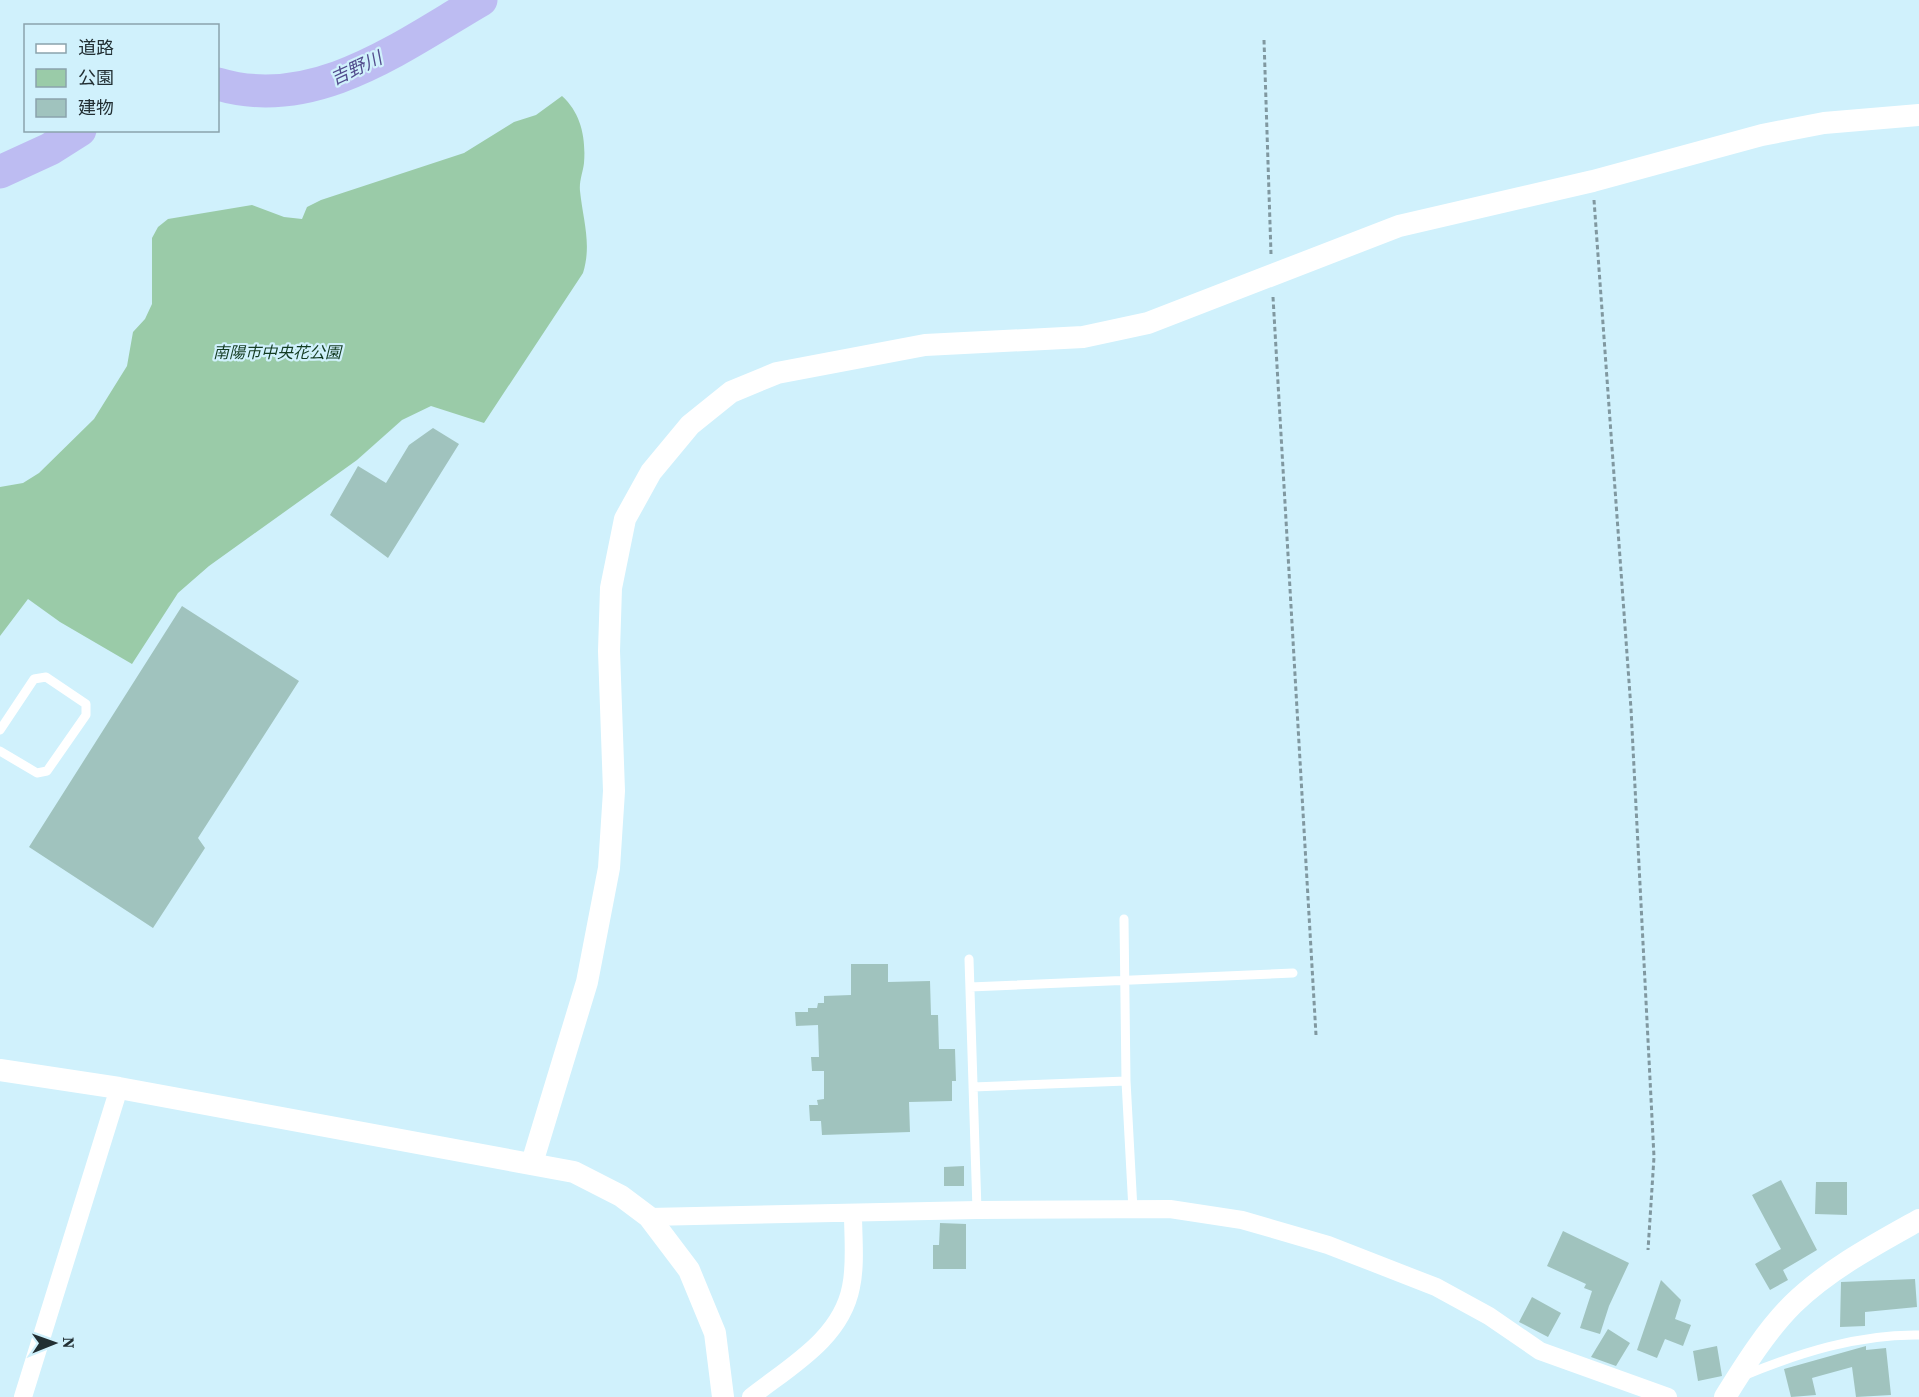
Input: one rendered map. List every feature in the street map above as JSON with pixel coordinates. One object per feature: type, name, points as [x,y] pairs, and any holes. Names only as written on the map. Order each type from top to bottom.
[{"type":"street","points":[[532,1163],[587,982],[609,868],[614,791],[609,651],[611,588],[625,519],[651,472],[690,425],[731,392],[777,373],[925,345],[1083,337],[1148,323],[1399,226],[1593,181],[1762,135],[1824,123],[1919,115]]},
{"type":"street","points":[[0,1070],[119,1088],[574,1172],[621,1196],[649,1217],[689,1270],[715,1333],[723,1397]]},
{"type":"street","points":[[22,1397],[119,1088]]},
{"type":"street","points":[[649,1217],[977,1210],[1170,1209],[1242,1220],[1328,1245],[1436,1287],[1489,1316],[1540,1351],[1668,1397]]},
{"type":"street","points":[[751,1397],[828,1336],[843,1313],[852,1287],[853,1213]]},
{"type":"street","points":[[1730,1388],[1769,1331],[1793,1304],[1821,1280],[1867,1249],[1919,1220]]},
{"type":"lane","points":[[0,730],[34,679],[46,677],[86,705],[86,715],[47,771],[37,773],[0,751]]},
{"type":"lane","points":[[1124,919],[1126,1081],[1133,1210]]},
{"type":"lane","points":[[969,959],[977,1210]]},
{"type":"lane","points":[[970,987],[1293,973]]},
{"type":"lane","points":[[973,1087],[1126,1081]]},
{"type":"lane","points":[[1730,1388],[1788,1358],[1845,1342],[1919,1335]]},
{"type":"path","points":[[1264,40],[1272,277],[1316,1035]]},
{"type":"path","points":[[1593,181],[1631,708],[1654,1157],[1648,1250]]},
{"type":"green space","name":"南陽市中央花公園","points":[[562,96],[574,110],[583,135],[584,163],[580,187],[587,242],[586,262],[583,273],[484,423],[431,406],[402,420],[357,460],[209,566],[178,593],[132,664],[60,622],[28,599],[0,636],[0,487],[23,483],[39,473],[94,419],[127,366],[133,332],[145,319],[152,304],[152,238],[158,227],[168,219],[252,205],[284,217],[302,219],[307,207],[321,200],[464,153],[514,122],[536,115]]},
{"type":"building","points":[[433,428],[459,444],[388,558],[330,515],[358,466],[386,483],[409,445]]},
{"type":"building","points":[[182,606],[299,681],[198,838],[205,848],[153,928],[29,847]]},
{"type":"building","points":[[851,964],[888,964],[888,982],[930,981],[931,1015],[938,1015],[939,1049],[955,1049],[956,1081],[952,1081],[952,1101],[909,1102],[910,1132],[822,1135],[821,1121],[810,1121],[809,1105],[818,1105],[817,1100],[824,1099],[824,1071],[812,1071],[811,1057],[819,1057],[818,1025],[796,1026],[795,1012],[808,1012],[808,1008],[817,1008],[818,1003],[824,1003],[824,996],[851,995]]},
{"type":"building","points":[[964,1166],[964,1186],[944,1186],[944,1167]]},
{"type":"building","points":[[1781,1180],[1817,1250],[1783,1270],[1788,1280],[1770,1290],[1755,1264],[1781,1249],[1752,1195]]},
{"type":"building","points":[[1816,1182],[1847,1182],[1847,1215],[1815,1214]]},
{"type":"building","points":[[940,1223],[966,1224],[966,1269],[933,1269],[933,1245],[939,1245]]},
{"type":"building","points":[[1563,1231],[1629,1263],[1609,1306],[1600,1334],[1580,1328],[1592,1291],[1584,1288],[1586,1284],[1547,1266]]},
{"type":"building","points":[[1915,1279],[1917,1307],[1865,1312],[1865,1326],[1840,1327],[1841,1282]]},
{"type":"building","points":[[1661,1280],[1681,1300],[1675,1319],[1691,1325],[1683,1346],[1665,1339],[1657,1358],[1637,1350]]},
{"type":"building","points":[[1532,1297],[1561,1313],[1548,1337],[1519,1322]]},
{"type":"building","points":[[1608,1329],[1630,1343],[1616,1366],[1591,1357]]},
{"type":"building","points":[[1717,1346],[1722,1376],[1698,1381],[1693,1351]]},
{"type":"building","points":[[1866,1346],[1866,1350],[1886,1348],[1891,1395],[1856,1397],[1852,1367],[1812,1378],[1816,1395],[1791,1397],[1784,1369]]},
{"type":"waterway","name":"吉野川","points":[[219,84],[254,91],[288,90],[323,82],[356,70],[388,54],[481,0]]},
{"type":"waterway","name":"吉野川","points":[[0,172],[50,149],[77,132]]}]
